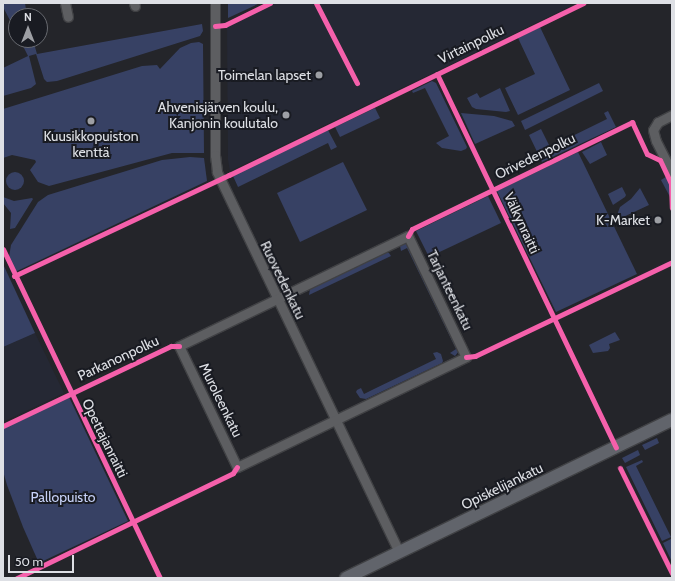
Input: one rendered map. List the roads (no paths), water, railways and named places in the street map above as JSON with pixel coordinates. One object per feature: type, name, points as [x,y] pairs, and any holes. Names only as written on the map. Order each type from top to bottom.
[{"type":"main road","name":"Opiskelijankatu","points":[[346,578],[672,420]]},
{"type":"street","points":[[65,3],[68,17]]},
{"type":"street","name":"Ruovedenkatu","points":[[215,3],[215,155],[217,172],[399,552]]},
{"type":"street","points":[[672,115],[658,122],[653,130],[656,141],[672,172]]},
{"type":"street","name":"Tarjanteenkatu","points":[[277,299],[408,236],[466,356],[335,419]]},
{"type":"street","name":"Muroleenkatu","points":[[277,299],[179,346],[237,467],[335,419]]},
{"type":"place","name":"Toimelan lapset","points":[[319,75]]},
{"type":"place","name":"Ahvenisjärven koulu, Kanjonin koulutalo","points":[[286,115]]},
{"type":"place","name":"Kuusikkopuiston kenttä","points":[[91,121]]},
{"type":"place","name":"K-Market","points":[[658,220]]},
{"type":"park label","name":"Pallopuisto","points":[[63,497]]}]
